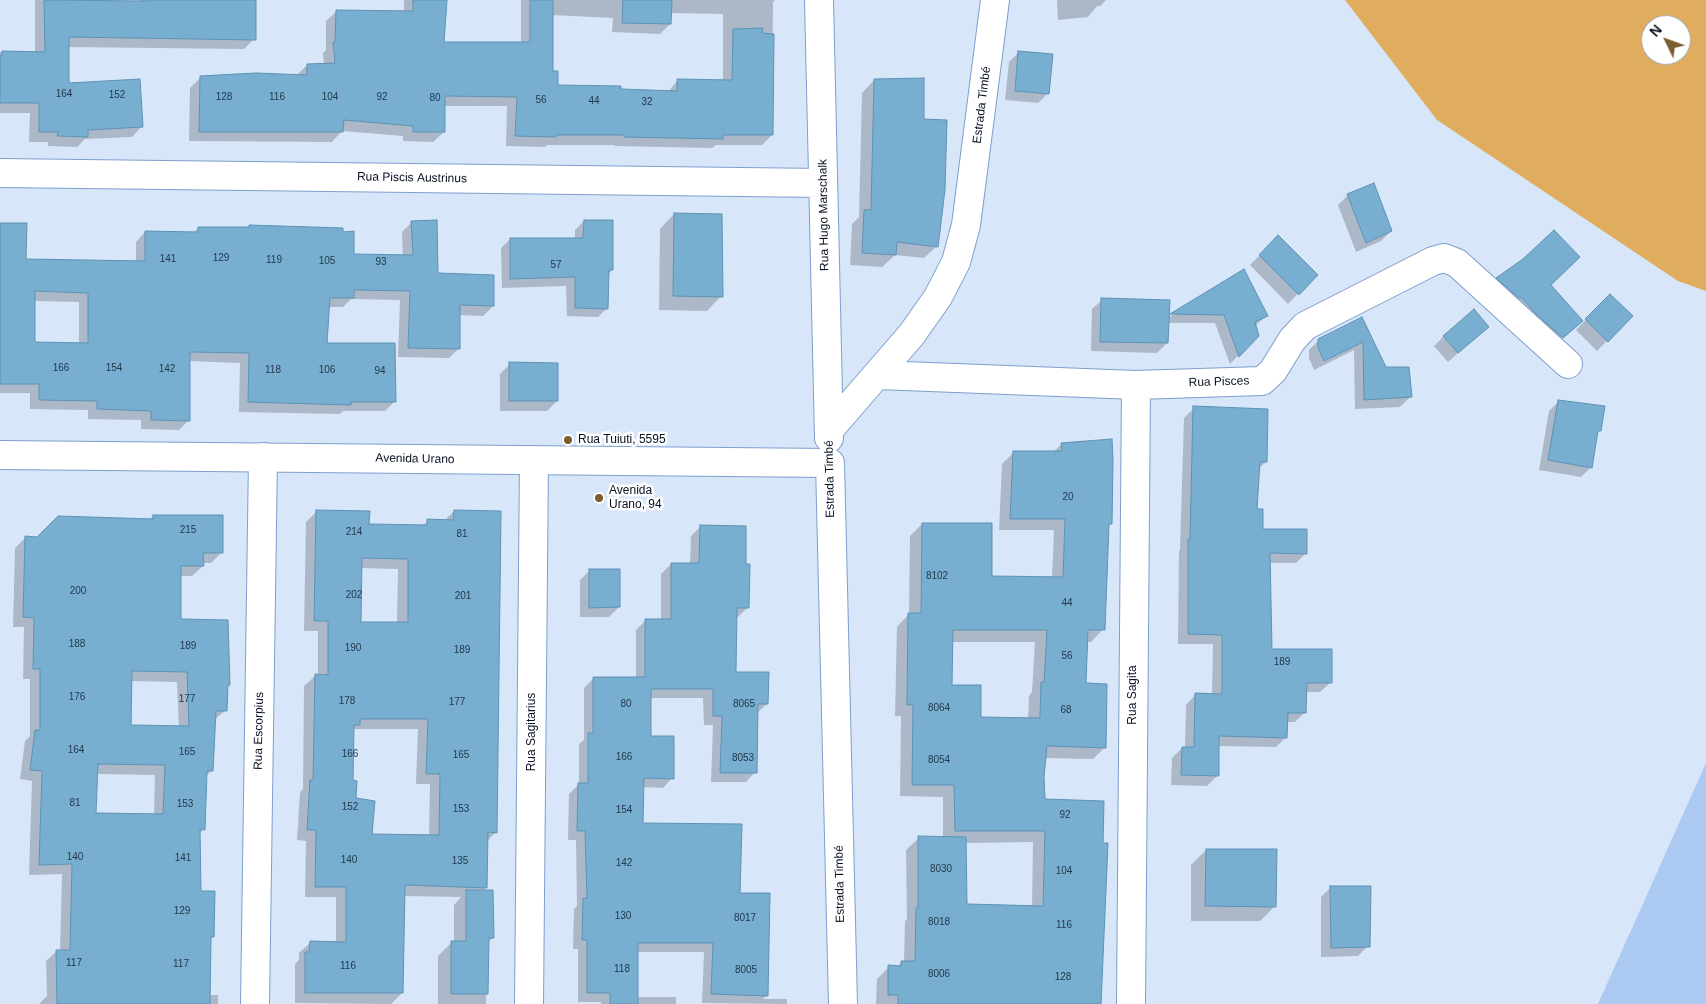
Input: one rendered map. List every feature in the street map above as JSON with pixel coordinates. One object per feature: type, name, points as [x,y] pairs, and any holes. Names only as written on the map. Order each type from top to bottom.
[{"type":"street","name":"Rua Hugo Marschalk","points":[[819,0],[829,430]]},
{"type":"street","name":"Estrada Timbé","points":[[843,1004],[829,430],[912,334],[938,297],[956,262],[966,225],[995,0]]},
{"type":"street","name":"Rua Piscis Austrinus","points":[[0,173],[823,183]]},
{"type":"street","name":"Rua Pisces","points":[[878,375],[1136,385],[1262,381],[1273,371],[1292,340],[1305,326],[1433,261],[1444,258],[1457,263],[1568,364]]},
{"type":"street","name":"Rua Sagita","points":[[1131,1004],[1136,385]]},
{"type":"street","name":"Avenida Urano","points":[[0,455],[830,463]]},
{"type":"street","name":"Rua Escorpius","points":[[255,1004],[263,458]]},
{"type":"street","name":"Rua Sagitarius","points":[[529,1004],[534,460]]},
{"type":"shaded area","points":[[1345,0],[1706,0],[1706,291],[1678,281],[1437,120]]},
{"type":"water","points":[[1706,763],[1706,1004],[1598,1004]]},
{"type":"building","points":[[44,0],[256,0],[256,40],[69,37],[69,83],[140,79],[143,127],[88,130],[88,137],[57,136],[58,132],[39,132],[39,103],[0,103],[0,55],[2,55],[2,51],[45,52]]},
{"type":"building","points":[[413,0],[447,0],[444,42],[530,42],[530,0],[553,0],[553,71],[558,71],[558,85],[621,86],[621,89],[677,91],[677,79],[732,80],[733,29],[763,28],[762,33],[774,34],[773,135],[723,135],[723,139],[624,137],[624,135],[515,136],[517,97],[445,96],[445,132],[413,132],[413,126],[344,120],[343,132],[199,132],[200,76],[256,73],[307,75],[307,64],[335,63],[333,42],[335,42],[336,10],[413,11]]},
{"type":"building","points":[[623,0],[672,0],[671,24],[622,23]]},
{"type":"building","points":[[1018,51],[1053,54],[1049,94],[1015,91]]},
{"type":"building","points":[[924,78],[924,119],[947,120],[945,190],[938,247],[897,242],[896,255],[862,253],[864,210],[871,210],[874,79]]},
{"type":"building","points":[[1374,183],[1392,231],[1366,243],[1347,194]]},
{"type":"building","points":[[674,213],[722,214],[723,297],[673,296]]},
{"type":"building","points":[[437,220],[438,273],[494,275],[494,306],[460,305],[460,349],[408,348],[410,291],[354,290],[354,298],[330,298],[327,343],[395,343],[396,402],[351,402],[351,405],[248,402],[249,353],[190,352],[190,421],[151,420],[151,411],[97,409],[97,401],[39,400],[39,384],[0,384],[0,223],[27,223],[26,259],[145,261],[145,231],[198,232],[198,227],[249,227],[249,225],[343,228],[343,232],[354,231],[354,254],[413,255],[411,221]],"holes":[[[35,291],[88,293],[88,343],[35,342]]]},
{"type":"building","points":[[584,220],[613,220],[613,270],[609,270],[608,309],[575,308],[575,277],[510,279],[510,238],[583,238]]},
{"type":"building","points":[[1554,230],[1580,257],[1551,285],[1583,321],[1563,338],[1536,314],[1521,297],[1519,298],[1496,278],[1523,259]]},
{"type":"building","points":[[1278,235],[1318,275],[1299,295],[1259,255]]},
{"type":"building","points":[[1244,269],[1268,316],[1255,322],[1259,336],[1239,357],[1224,315],[1170,314]]},
{"type":"building","points":[[1610,294],[1633,316],[1608,342],[1585,319]]},
{"type":"building","points":[[1101,298],[1170,300],[1168,343],[1100,342]]},
{"type":"building","points":[[1474,309],[1489,327],[1458,353],[1443,336]]},
{"type":"building","points":[[1362,317],[1386,367],[1409,367],[1412,397],[1364,400],[1363,342],[1324,361],[1318,348],[1318,339]]},
{"type":"building","points":[[509,362],[558,363],[558,401],[509,401]]},
{"type":"building","points":[[1558,400],[1605,406],[1601,431],[1598,431],[1592,468],[1548,460]]},
{"type":"building","points":[[1193,406],[1268,409],[1267,462],[1260,462],[1257,509],[1263,509],[1263,529],[1307,529],[1307,554],[1270,553],[1272,649],[1332,649],[1332,683],[1307,683],[1306,713],[1288,713],[1287,738],[1219,736],[1219,776],[1181,775],[1182,747],[1194,747],[1195,693],[1222,694],[1222,635],[1188,634],[1188,539],[1190,539]]},
{"type":"building","points":[[1112,439],[1112,524],[1109,524],[1105,630],[1088,630],[1086,683],[1107,684],[1106,748],[1047,746],[1044,777],[1045,799],[1104,801],[1103,843],[1108,843],[1101,1004],[898,1004],[898,995],[888,995],[888,965],[901,966],[901,961],[915,961],[916,908],[918,908],[918,836],[966,837],[967,904],[1043,906],[1045,831],[955,831],[954,785],[912,785],[913,705],[907,705],[908,613],[921,613],[922,523],[992,523],[992,576],[1063,577],[1065,519],[1010,519],[1013,451],[1062,451],[1061,443]],"holes":[[[953,630],[1047,630],[1044,682],[1041,682],[1040,718],[981,717],[981,685],[952,685]]]},
{"type":"building","points":[[316,510],[370,511],[369,524],[427,525],[427,519],[453,520],[454,510],[501,511],[497,833],[488,832],[487,888],[405,885],[403,993],[305,993],[305,952],[309,952],[310,941],[346,942],[346,887],[315,887],[316,830],[307,830],[310,780],[313,780],[315,674],[328,675],[328,621],[314,621]],"holes":[[[362,558],[408,559],[408,622],[361,622]],[[360,719],[428,719],[426,774],[440,774],[439,835],[372,834],[375,801],[356,798],[357,781],[353,780],[354,725],[360,725]]]},
{"type":"building","points":[[153,515],[223,515],[223,553],[203,553],[204,566],[181,566],[181,619],[228,620],[230,685],[228,685],[227,711],[216,711],[213,771],[207,771],[205,830],[200,829],[201,891],[215,891],[214,937],[211,937],[210,1004],[57,1004],[56,950],[70,950],[72,864],[39,865],[42,771],[30,770],[35,730],[40,730],[40,669],[33,669],[34,618],[23,617],[25,536],[37,537],[58,516],[153,519]],"holes":[[[132,671],[187,672],[189,726],[131,725]],[[98,764],[165,765],[163,814],[96,813]]]},
{"type":"building","points":[[700,525],[746,526],[746,564],[750,564],[749,608],[737,608],[736,672],[769,672],[768,704],[758,704],[757,773],[720,773],[722,716],[713,716],[713,689],[651,689],[651,736],[674,736],[674,779],[644,778],[643,823],[742,824],[740,893],[770,893],[768,996],[711,994],[713,943],[638,943],[638,1004],[610,1004],[610,993],[587,993],[587,940],[582,940],[583,898],[587,898],[585,831],[577,831],[578,783],[588,783],[588,733],[593,733],[593,677],[645,677],[645,619],[671,619],[671,563],[699,563]]},
{"type":"building","points":[[589,569],[620,569],[620,607],[589,608]]},
{"type":"building","points":[[1206,849],[1277,849],[1276,907],[1205,906]]},
{"type":"building","points":[[1330,886],[1371,886],[1370,947],[1331,948]]},
{"type":"building","points":[[466,890],[493,890],[494,938],[489,938],[488,994],[451,994],[451,941],[466,941]]},
{"type":"place","name":"Rua Tuiuti, 5595","points":[[568,440]]},
{"type":"place","name":"Avenida Urano, 94","points":[[599,498]]}]
